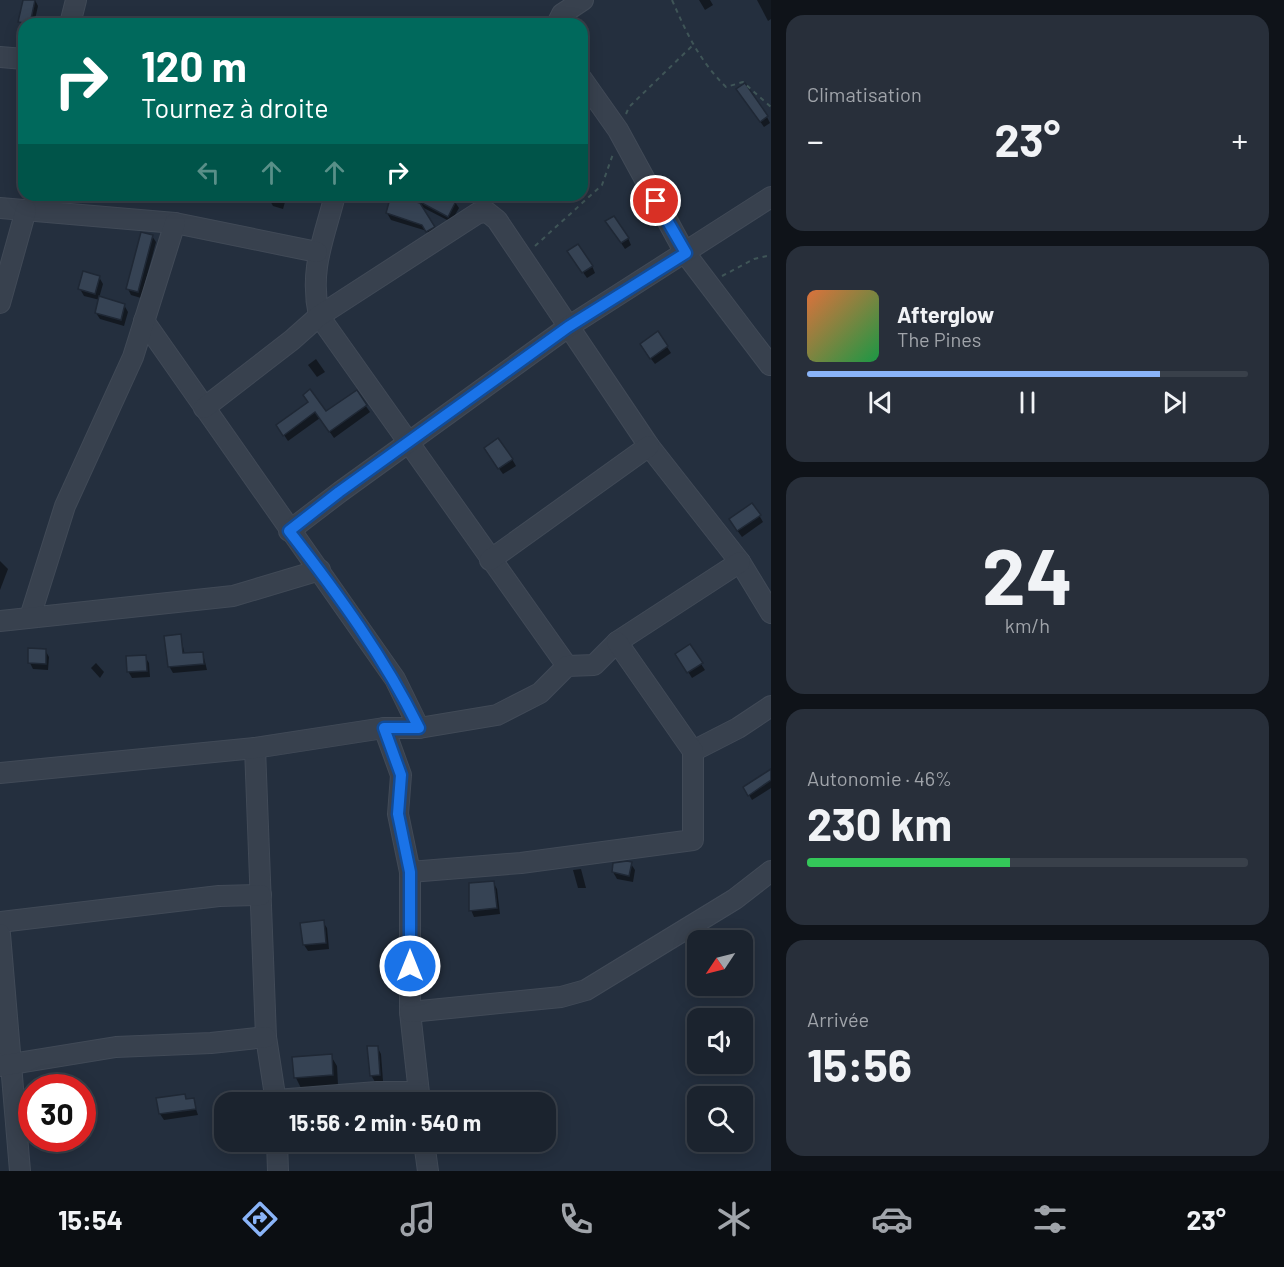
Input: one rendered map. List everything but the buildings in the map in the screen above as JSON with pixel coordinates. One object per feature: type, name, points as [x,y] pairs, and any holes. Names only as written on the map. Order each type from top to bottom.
[{"type":"street","points":[[72,18],[76,0]]},
{"type":"street","points":[[560,18],[583,0]]},
{"type":"street","points":[[0,57],[18,58]]},
{"type":"street","points":[[588,88],[618,130],[686,253],[770,365]]},
{"type":"street","points":[[289,531],[409,441],[568,327],[771,197]]},
{"type":"street","points":[[333,201],[317,252],[315,286],[319,316],[567,666]]},
{"type":"street","points":[[0,208],[175,223],[317,252]]},
{"type":"street","points":[[0,303],[26,210]]},
{"type":"street","points":[[204,408],[292,340],[319,316],[478,213],[487,212],[497,220],[650,446],[740,562],[771,613]]},
{"type":"street","points":[[30,617],[65,506],[133,357],[175,223]]},
{"type":"street","points":[[144,321],[289,531],[320,570],[395,679],[419,728]]},
{"type":"street","points":[[490,560],[650,446]]},
{"type":"street","points":[[0,773],[255,748],[384,728],[419,728],[497,715],[540,693],[567,666],[594,665],[617,642],[740,562]]},
{"type":"street","points":[[0,621],[233,596],[320,570]]},
{"type":"street","points":[[410,872],[521,863],[693,840],[693,752],[617,642]]},
{"type":"street","points":[[693,752],[771,706]]},
{"type":"street","points":[[384,728],[401,775],[398,814],[410,872],[410,1012],[418,1092]]},
{"type":"street","points":[[255,748],[266,1037],[275,1092]]},
{"type":"street","points":[[410,1012],[561,997],[586,990],[735,899],[771,871]]},
{"type":"street","points":[[0,922],[219,896],[261,895]]},
{"type":"street","points":[[0,934],[6,1065],[20,1171]]},
{"type":"street","points":[[6,1065],[116,1047],[211,1043],[266,1037]]},
{"type":"street","points":[[278,1152],[278,1171]]},
{"type":"street","points":[[425,1152],[428,1171]]},
{"type":"path","points":[[672,0],[692,46],[726,87],[743,82],[771,107]]},
{"type":"path","points":[[588,198],[602,185],[618,130],[629,106],[692,46]]},
{"type":"path","points":[[522,258],[584,201]]},
{"type":"path","points":[[709,283],[753,259],[771,255]]},
{"type":"route","points":[[410,966],[410,872],[398,814],[401,775],[384,728],[419,728],[395,679],[320,570],[289,531],[312,516],[339,492],[568,327],[686,253],[656,201]]}]
